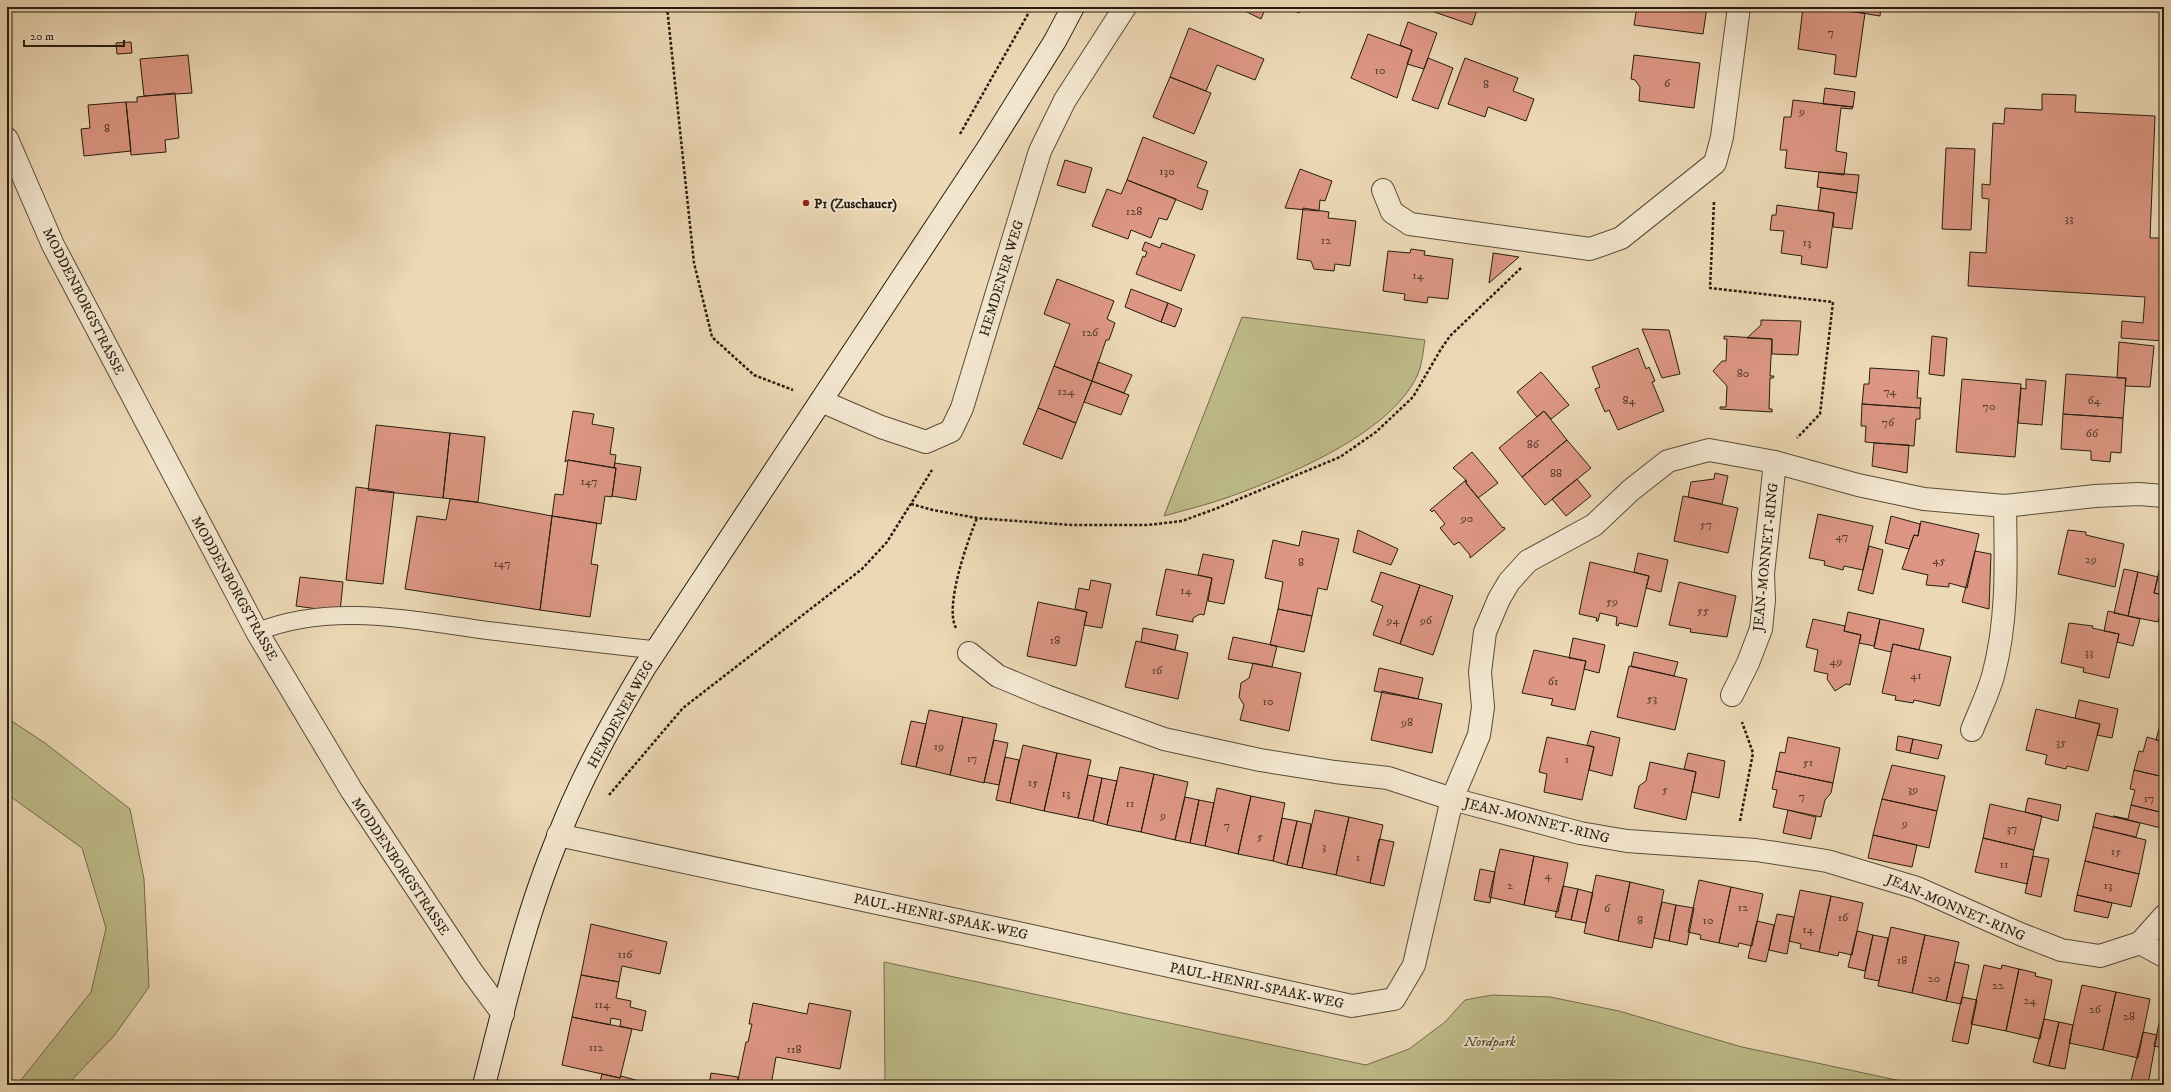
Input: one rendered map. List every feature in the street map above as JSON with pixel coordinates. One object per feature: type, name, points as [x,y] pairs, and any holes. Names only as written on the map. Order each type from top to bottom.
[{"type":"street","name":"HEMDENER WEG","points":[[484,1085],[502,1014],[536,900],[558,835],[604,736],[656,650],[988,148],[1055,41],[1073,7]]},
{"type":"street","name":"HEMDENER WEG","points":[[951,431],[962,408],[1040,151],[1065,100],[1124,7]]},
{"type":"street","points":[[1383,190],[1392,212],[1410,224],[1590,248],[1607,244],[1621,238],[1715,163],[1722,137],[1738,7]]},
{"type":"street","name":"MODDENBORGSTRASSE","points":[[7,139],[53,245],[257,632],[352,791],[472,972],[502,1014]]},
{"type":"street","points":[[821,401],[880,427],[926,442],[951,431]]},
{"type":"street","name":"JEAN-MONNET-RING","points":[[2140,943],[2100,956],[2061,950],[2020,934],[1917,888],[1876,874],[1827,861],[1756,850],[1634,842],[1580,833],[1452,799],[1479,735],[1482,707],[1480,672],[1485,632],[1499,598],[1509,582],[1528,561],[1594,525],[1631,490],[1668,461],[1709,450],[1775,462],[1858,484],[1924,499],[2006,506],[2095,496],[2139,494],[2164,496]]},
{"type":"street","name":"JEAN-MONNET-RING","points":[[1732,695],[1748,663],[1761,629],[1764,600],[1763,574],[1775,462]]},
{"type":"street","points":[[1972,730],[1993,676],[2003,622],[2006,568],[2006,506]]},
{"type":"street","points":[[969,652],[998,676],[1046,696],[1164,739],[1260,760],[1335,772],[1388,778],[1452,799]]},
{"type":"street","name":"PAUL-HENRI-SPAAK-WEG","points":[[558,835],[1018,932],[1352,1006],[1394,999],[1414,965],[1452,799]]},
{"type":"street","points":[[2164,916],[2140,943],[2164,956]]},
{"type":"lane","points":[[257,632],[279,623],[310,618],[370,615],[656,650]]},
{"type":"path","points":[[667,7],[694,263],[712,337],[754,375],[821,401]]},
{"type":"path","points":[[1715,163],[1710,288],[1833,302],[1820,414],[1775,462]]},
{"type":"path","points":[[911,504],[933,510],[977,518],[1071,525],[1148,525],[1182,521],[1340,457],[1376,432],[1413,397],[1450,336],[1548,243]]},
{"type":"path","points":[[606,797],[683,708],[862,569],[887,542],[942,455],[951,431]]},
{"type":"path","points":[[969,652],[953,623],[954,596],[960,566],[977,518]]},
{"type":"path","points":[[1732,695],[1753,753],[1735,849]]},
{"type":"green space","points":[[1242,317],[1425,340],[1420,368],[1417,376],[1403,397],[1384,417],[1360,435],[1333,451],[1305,466],[1250,489],[1211,503],[1164,516]]},
{"type":"green space","points":[[7,718],[45,743],[130,809],[144,879],[149,987],[114,1036],[67,1085],[17,1085],[91,992],[106,928],[82,848],[7,794]]},
{"type":"green space","name":"Nordpark","points":[[884,962],[1366,1065],[1409,1049],[1445,1022],[1465,1000],[1492,995],[1550,997],[1619,1011],[1742,1047],[1920,1085],[885,1085]]},
{"type":"building","points":[[1237,7],[1266,7],[1261,19]]},
{"type":"building","points":[[1287,7],[1302,7],[1299,13]]},
{"type":"building","points":[[1420,7],[1478,7],[1472,25]]},
{"type":"building","points":[[1637,7],[1707,7],[1703,34],[1634,25]]},
{"type":"building","points":[[1803,7],[1865,13],[1856,77],[1834,74],[1836,55],[1798,49]]},
{"type":"building","points":[[1850,7],[1881,7],[1880,16],[1849,11]]},
{"type":"building","points":[[1408,22],[1437,33],[1424,69],[1407,64],[1412,50],[1400,45]]},
{"type":"building","points":[[1189,28],[1264,59],[1255,80],[1217,65],[1206,91],[1170,77]]},
{"type":"building","points":[[1368,34],[1412,50],[1397,98],[1351,78]]},
{"type":"building","points":[[131,42],[132,53],[117,54],[116,43]]},
{"type":"building","points":[[188,55],[192,93],[144,96],[140,59]]},
{"type":"building","points":[[1634,55],[1700,63],[1694,108],[1639,101],[1640,87],[1635,80],[1631,79]]},
{"type":"building","points":[[1428,58],[1453,68],[1438,109],[1412,100]]},
{"type":"building","points":[[1465,58],[1518,78],[1513,91],[1534,99],[1526,121],[1488,107],[1485,117],[1448,104]]},
{"type":"building","points":[[1170,77],[1211,93],[1194,134],[1153,117]]},
{"type":"building","points":[[1825,88],[1855,92],[1853,107],[1823,104]]},
{"type":"building","points":[[175,93],[179,138],[165,140],[166,152],[131,155],[126,102],[137,102],[137,97]]},
{"type":"building","points":[[2042,94],[2076,95],[2075,112],[2155,116],[2150,238],[2164,238],[2164,341],[2121,338],[2122,321],[2143,323],[2145,297],[1968,286],[1970,252],[1986,253],[1989,199],[1982,198],[1982,184],[1990,185],[1993,123],[2004,124],[2005,108],[2042,110]]},
{"type":"building","points":[[1793,100],[1853,107],[1852,109],[1841,108],[1836,151],[1847,153],[1844,175],[1785,168],[1787,150],[1780,150],[1784,117],[1791,117]]},
{"type":"building","points":[[126,102],[131,151],[84,156],[81,129],[90,128],[88,105]]},
{"type":"building","points":[[1143,137],[1207,162],[1197,187],[1208,191],[1202,210],[1127,180]]},
{"type":"building","points":[[1946,148],[1975,149],[1971,230],[1942,229]]},
{"type":"building","points":[[1065,160],[1092,168],[1085,193],[1057,185]]},
{"type":"building","points":[[1300,169],[1332,181],[1325,201],[1320,200],[1319,211],[1285,208]]},
{"type":"building","points":[[1819,172],[1859,175],[1857,193],[1817,187]]},
{"type":"building","points":[[1127,180],[1176,199],[1167,220],[1159,218],[1151,238],[1131,230],[1128,239],[1092,226],[1107,189],[1121,194]]},
{"type":"building","points":[[1821,188],[1857,193],[1852,229],[1833,227],[1834,213],[1818,210]]},
{"type":"building","points":[[1777,205],[1834,213],[1827,268],[1801,264],[1802,256],[1781,253],[1784,231],[1770,230],[1772,215],[1776,215]]},
{"type":"building","points":[[1303,208],[1329,212],[1328,218],[1356,221],[1350,266],[1335,264],[1334,271],[1314,269],[1311,261],[1297,259]]},
{"type":"building","points":[[1145,242],[1160,248],[1162,243],[1195,255],[1181,291],[1136,274],[1143,256],[1145,257],[1147,252],[1142,250]]},
{"type":"building","points":[[1411,249],[1425,251],[1424,255],[1453,259],[1448,299],[1428,297],[1427,303],[1404,300],[1405,294],[1383,291],[1388,251],[1410,253]]},
{"type":"building","points":[[1493,253],[1519,257],[1489,283],[1493,255]]},
{"type":"building","points":[[1057,279],[1114,301],[1107,319],[1115,323],[1109,340],[1106,340],[1092,381],[1054,366],[1070,324],[1044,314]]},
{"type":"building","points":[[1131,289],[1168,303],[1161,322],[1125,307]]},
{"type":"building","points":[[1168,303],[1182,309],[1175,327],[1161,322]]},
{"type":"building","points":[[1761,320],[1801,321],[1798,355],[1772,354],[1772,339],[1747,338],[1761,325]]},
{"type":"building","points":[[1642,329],[1669,330],[1680,374],[1662,378]]},
{"type":"building","points":[[1724,336],[1772,339],[1770,376],[1774,376],[1773,378],[1770,378],[1769,409],[1772,409],[1772,412],[1720,409],[1720,407],[1726,407],[1727,386],[1713,371],[1722,361],[1726,361],[1727,339],[1724,339]]},
{"type":"building","points":[[1932,336],[1947,338],[1944,376],[1929,374]]},
{"type":"building","points":[[2119,342],[2154,346],[2150,387],[2125,386],[2126,378],[2117,378]]},
{"type":"building","points":[[1638,348],[1646,369],[1649,367],[1655,381],[1652,382],[1664,411],[1618,430],[1609,410],[1605,412],[1595,389],[1600,387],[1592,367]]},
{"type":"building","points":[[1098,362],[1132,375],[1124,393],[1092,381]]},
{"type":"building","points":[[1054,366],[1092,381],[1076,423],[1038,408]]},
{"type":"building","points":[[1870,368],[1919,371],[1917,398],[1921,398],[1920,408],[1862,404],[1864,384],[1869,384]]},
{"type":"building","points":[[1541,372],[1569,405],[1551,419],[1544,411],[1537,417],[1517,392]]},
{"type":"building","points":[[2066,374],[2126,378],[2123,418],[2063,414]]},
{"type":"building","points":[[1962,379],[2021,384],[2015,457],[1956,452]]},
{"type":"building","points":[[2026,379],[2046,381],[2042,425],[2018,423],[2021,388],[2026,389]]},
{"type":"building","points":[[1092,381],[1129,395],[1121,415],[1084,402]]},
{"type":"building","points":[[1862,404],[1920,408],[1920,419],[1916,419],[1914,446],[1865,442],[1866,426],[1861,426]]},
{"type":"building","points":[[1038,408],[1076,423],[1062,459],[1023,444]]},
{"type":"building","points":[[573,411],[594,414],[592,424],[614,428],[610,454],[616,455],[614,468],[568,460],[565,462]]},
{"type":"building","points":[[1544,411],[1567,440],[1522,477],[1499,448]]},
{"type":"building","points":[[2063,414],[2123,418],[2121,453],[2111,452],[2110,462],[2091,460],[2091,451],[2061,449]]},
{"type":"building","points":[[376,425],[450,433],[443,498],[368,490]]},
{"type":"building","points":[[450,433],[485,437],[478,502],[443,498]]},
{"type":"building","points":[[1567,440],[1591,468],[1545,505],[1522,477]]},
{"type":"building","points":[[1874,443],[1909,445],[1907,473],[1872,466]]},
{"type":"building","points":[[1472,452],[1498,483],[1478,498],[1466,483],[1466,480],[1453,468]]},
{"type":"building","points":[[568,460],[616,468],[612,497],[605,496],[601,524],[552,516],[555,494],[563,495]]},
{"type":"building","points":[[615,463],[641,467],[636,500],[612,496],[616,468],[614,468]]},
{"type":"building","points":[[1715,473],[1728,476],[1722,504],[1688,497],[1691,482],[1714,479]]},
{"type":"building","points":[[1577,479],[1591,496],[1566,516],[1552,499]]},
{"type":"building","points":[[1466,480],[1466,483],[1505,529],[1470,558],[1470,555],[1459,542],[1454,545],[1440,528],[1445,524],[1434,510],[1432,512],[1430,510]]},
{"type":"building","points":[[356,487],[394,492],[383,584],[346,580]]},
{"type":"building","points":[[1683,496],[1738,508],[1728,553],[1674,541]]},
{"type":"building","points":[[450,499],[482,503],[552,516],[540,610],[405,589],[417,516],[446,520]]},
{"type":"building","points":[[1818,514],[1873,526],[1863,570],[1844,566],[1843,570],[1824,565],[1825,561],[1809,558]]},
{"type":"building","points":[[552,516],[597,523],[591,564],[598,565],[590,617],[540,610]]},
{"type":"building","points":[[1891,516],[1920,524],[1918,536],[1914,535],[1909,549],[1885,543]]},
{"type":"building","points":[[1921,521],[1979,534],[1967,588],[1949,583],[1949,587],[1926,585],[1928,575],[1902,569],[1914,535],[1918,536]]},
{"type":"building","points":[[1358,530],[1398,549],[1391,565],[1353,552]]},
{"type":"building","points":[[2068,530],[2086,532],[2086,535],[2124,544],[2115,587],[2058,574]]},
{"type":"building","points":[[1302,531],[1339,539],[1327,590],[1318,588],[1312,616],[1278,609],[1283,582],[1265,578],[1273,540],[1299,546]]},
{"type":"building","points":[[1869,546],[1883,550],[1873,594],[1858,590]]},
{"type":"building","points":[[2164,549],[2164,595],[2154,593]]},
{"type":"building","points":[[1975,551],[1991,554],[1989,609],[1962,602]]},
{"type":"building","points":[[1638,553],[1668,560],[1661,592],[1646,588],[1649,576],[1634,572]]},
{"type":"building","points":[[1203,554],[1234,560],[1224,604],[1208,601],[1212,578],[1198,575]]},
{"type":"building","points":[[1590,562],[1649,576],[1637,627],[1619,623],[1618,626],[1616,625],[1617,617],[1600,613],[1598,621],[1596,621],[1597,618],[1579,614]]},
{"type":"building","points":[[1166,569],[1212,578],[1204,615],[1200,614],[1193,618],[1193,622],[1156,615]]},
{"type":"building","points":[[2124,569],[2138,572],[2128,616],[2114,613]]},
{"type":"building","points":[[1381,572],[1420,585],[1400,644],[1373,635],[1383,606],[1371,601]]},
{"type":"building","points":[[2138,572],[2158,577],[2154,593],[2164,595],[2158,622],[2128,616]]},
{"type":"building","points":[[300,577],[343,582],[340,612],[296,606]]},
{"type":"building","points":[[1091,580],[1111,584],[1102,628],[1084,625],[1087,612],[1075,609],[1079,588],[1089,590]]},
{"type":"building","points":[[1679,582],[1736,596],[1727,637],[1690,632],[1691,629],[1669,625]]},
{"type":"building","points":[[1420,585],[1453,596],[1433,655],[1400,644]]},
{"type":"building","points":[[1038,602],[1087,612],[1076,666],[1027,656]]},
{"type":"building","points":[[1278,609],[1312,616],[1304,652],[1270,645]]},
{"type":"building","points":[[2108,611],[2140,619],[2133,646],[2117,642],[2119,634],[2104,631]]},
{"type":"building","points":[[1848,612],[1880,619],[1874,646],[1859,643],[1861,635],[1844,631]]},
{"type":"building","points":[[1813,619],[1845,626],[1844,631],[1861,635],[1850,685],[1846,684],[1835,691],[1827,679],[1828,674],[1814,671],[1818,650],[1806,647]]},
{"type":"building","points":[[1880,619],[1924,629],[1919,650],[1893,644],[1891,652],[1874,648]]},
{"type":"building","points":[[2069,623],[2093,626],[2092,628],[2119,634],[2109,678],[2083,672],[2084,668],[2061,663]]},
{"type":"building","points":[[1143,628],[1178,635],[1175,650],[1141,642]]},
{"type":"building","points":[[1233,637],[1277,646],[1272,667],[1228,659]]},
{"type":"building","points":[[1573,638],[1605,645],[1599,673],[1584,669],[1586,661],[1569,658]]},
{"type":"building","points":[[1136,641],[1188,653],[1178,699],[1125,687]]},
{"type":"building","points":[[1893,644],[1951,657],[1940,706],[1914,700],[1913,703],[1895,700],[1896,696],[1882,693]]},
{"type":"building","points":[[1534,650],[1586,661],[1575,710],[1551,705],[1553,699],[1522,693]]},
{"type":"building","points":[[1634,652],[1678,662],[1674,676],[1631,666]]},
{"type":"building","points":[[1253,663],[1301,673],[1289,731],[1240,720],[1244,705],[1239,697],[1241,683],[1249,678]]},
{"type":"building","points":[[1629,666],[1687,679],[1675,730],[1617,717]]},
{"type":"building","points":[[1379,668],[1423,678],[1418,699],[1374,691]]},
{"type":"building","points":[[1382,691],[1442,704],[1432,753],[1371,740]]},
{"type":"building","points":[[2079,700],[2118,709],[2112,738],[2097,735],[2100,724],[2075,718]]},
{"type":"building","points":[[2036,709],[2100,724],[2088,771],[2067,766],[2066,769],[2045,764],[2047,755],[2026,750]]},
{"type":"building","points":[[929,710],[963,717],[950,775],[916,767]]},
{"type":"building","points":[[963,717],[997,724],[984,783],[950,775]]},
{"type":"building","points":[[911,721],[926,724],[916,767],[901,764]]},
{"type":"building","points":[[2160,725],[2164,726],[2164,742],[2156,740]]},
{"type":"building","points":[[1591,731],[1620,738],[1612,776],[1589,770],[1594,747],[1587,745]]},
{"type":"building","points":[[1898,736],[1913,739],[1910,753],[1896,750]]},
{"type":"building","points":[[1547,737],[1594,747],[1582,800],[1544,792],[1547,774],[1539,772]]},
{"type":"building","points":[[1788,737],[1840,748],[1833,783],[1776,771],[1780,752],[1785,753]]},
{"type":"building","points":[[2147,737],[2164,742],[2164,777],[2134,770],[2139,751],[2143,752]]},
{"type":"building","points":[[1913,739],[1942,745],[1938,759],[1910,753]]},
{"type":"building","points":[[994,740],[1008,743],[999,785],[984,782]]},
{"type":"building","points":[[1023,745],[1057,753],[1044,811],[1010,803]]},
{"type":"building","points":[[1057,753],[1091,760],[1078,818],[1044,811]]},
{"type":"building","points":[[1688,753],[1725,761],[1719,798],[1692,792],[1696,772],[1684,769]]},
{"type":"building","points":[[1005,757],[1019,760],[1010,803],[996,800]]},
{"type":"building","points":[[1650,762],[1696,772],[1686,820],[1634,808],[1639,786],[1646,781]]},
{"type":"building","points":[[1892,765],[1945,776],[1937,811],[1882,799]]},
{"type":"building","points":[[1120,767],[1154,774],[1141,832],[1107,825]]},
{"type":"building","points":[[2134,770],[2164,777],[2164,813],[2131,805],[2135,790],[2130,789]]},
{"type":"building","points":[[1776,771],[1833,783],[1831,793],[1825,800],[1821,817],[1773,807],[1777,790],[1772,789]]},
{"type":"building","points":[[1154,774],[1188,782],[1175,840],[1141,832]]},
{"type":"building","points":[[1088,775],[1102,778],[1093,821],[1078,818]]},
{"type":"building","points":[[1102,778],[1117,781],[1107,825],[1093,821]]},
{"type":"building","points":[[1217,788],[1251,796],[1238,854],[1205,846]]},
{"type":"building","points":[[1251,796],[1285,803],[1273,861],[1238,854]]},
{"type":"building","points":[[1185,797],[1199,800],[1190,843],[1175,840]]},
{"type":"building","points":[[2028,798],[2061,805],[2058,821],[2025,812]]},
{"type":"building","points":[[1882,799],[1937,811],[1929,848],[1873,835]]},
{"type":"building","points":[[1199,800],[1214,803],[1205,846],[1190,843]]},
{"type":"building","points":[[1990,804],[2042,816],[2034,850],[1983,838]]},
{"type":"building","points":[[2131,805],[2164,813],[2161,828],[2113,816],[2128,819]]},
{"type":"building","points":[[1315,810],[1349,817],[1336,875],[1302,868]]},
{"type":"building","points":[[1788,810],[1816,817],[1811,839],[1783,833]]},
{"type":"building","points":[[2096,813],[2140,823],[2136,837],[2093,827]]},
{"type":"building","points":[[1349,817],[1383,825],[1370,883],[1336,875]]},
{"type":"building","points":[[1282,818],[1297,821],[1287,865],[1273,861]]},
{"type":"building","points":[[1297,821],[1311,824],[1302,868],[1287,865]]},
{"type":"building","points":[[2093,827],[2146,840],[2139,874],[2085,861]]},
{"type":"building","points":[[1873,835],[1917,845],[1912,867],[1868,858]]},
{"type":"building","points":[[1983,838],[2034,850],[2027,884],[1975,872]]},
{"type":"building","points":[[1379,839],[1394,842],[1384,886],[1370,883]]},
{"type":"building","points":[[1500,849],[1534,856],[1524,905],[1489,897]]},
{"type":"building","points":[[1534,856],[1568,863],[1558,912],[1524,905]]},
{"type":"building","points":[[2033,856],[2049,859],[2041,897],[2025,893]]},
{"type":"building","points":[[2085,861],[2139,874],[2131,907],[2077,895]]},
{"type":"building","points":[[1480,869],[1495,872],[1490,903],[1474,900]]},
{"type":"building","points":[[1596,875],[1630,882],[1618,941],[1584,933]]},
{"type":"building","points":[[1699,880],[1731,887],[1719,943],[1700,939],[1701,935],[1688,932]]},
{"type":"building","points":[[1630,882],[1664,890],[1652,948],[1618,941]]},
{"type":"building","points":[[1563,886],[1578,889],[1571,920],[1555,917]]},
{"type":"building","points":[[1731,887],[1763,894],[1752,946],[1739,943],[1738,947],[1719,943]]},
{"type":"building","points":[[1578,889],[1593,893],[1586,923],[1571,920]]},
{"type":"building","points":[[1800,890],[1831,896],[1819,952],[1800,948],[1801,944],[1789,941]]},
{"type":"building","points":[[2077,895],[2112,903],[2108,918],[2074,911]]},
{"type":"building","points":[[1831,896],[1863,903],[1852,955],[1839,952],[1838,956],[1819,952]]},
{"type":"building","points":[[1662,902],[1676,905],[1669,941],[1654,938]]},
{"type":"building","points":[[1676,905],[1694,908],[1687,945],[1669,941]]},
{"type":"building","points":[[1777,914],[1794,917],[1787,954],[1769,950]]},
{"type":"building","points":[[1757,921],[1774,925],[1766,962],[1748,958]]},
{"type":"building","points":[[591,924],[667,942],[660,974],[622,966],[619,982],[581,975]]},
{"type":"building","points":[[1891,927],[1925,935],[1912,993],[1878,986]]},
{"type":"building","points":[[1857,931],[1873,935],[1865,971],[1848,967]]},
{"type":"building","points":[[1873,935],[1888,938],[1879,981],[1864,978]]},
{"type":"building","points":[[1925,935],[1959,942],[1946,1001],[1912,993]]},
{"type":"building","points":[[1955,962],[1969,965],[1961,1004],[1946,1001]]},
{"type":"building","points":[[1984,965],[2001,969],[2002,965],[2019,969],[2006,1031],[1971,1024]]},
{"type":"building","points":[[2019,969],[2036,973],[2035,976],[2052,980],[2040,1039],[2006,1031]]},
{"type":"building","points":[[581,975],[619,982],[616,998],[631,1001],[630,1007],[646,1011],[642,1031],[620,1026],[621,1020],[611,1018],[610,1025],[572,1017]]},
{"type":"building","points":[[2082,985],[2116,992],[2103,1050],[2069,1043]]},
{"type":"building","points":[[2116,992],[2150,999],[2138,1058],[2103,1050]]},
{"type":"building","points":[[1962,997],[1977,1000],[1968,1044],[1952,1041]]},
{"type":"building","points":[[2164,1002],[2164,1048],[2154,1046]]},
{"type":"building","points":[[753,1003],[807,1014],[809,1003],[851,1011],[840,1069],[776,1057],[771,1085],[737,1085],[746,1042],[748,1042],[752,1024],[749,1024]]},
{"type":"building","points":[[572,1017],[632,1029],[620,1078],[562,1065]]},
{"type":"building","points":[[2044,1019],[2059,1022],[2049,1066],[2033,1062]]},
{"type":"building","points":[[2059,1022],[2073,1025],[2065,1069],[2049,1066]]},
{"type":"building","points":[[2143,1032],[2157,1035],[2148,1084],[2131,1081]]},
{"type":"building","points":[[711,1073],[738,1077],[737,1085],[709,1085]]},
{"type":"building","points":[[602,1074],[620,1078],[621,1076],[654,1085],[599,1085]]},
{"type":"place","name":"P1 (Zuschauer)","points":[[806,203]]}]
